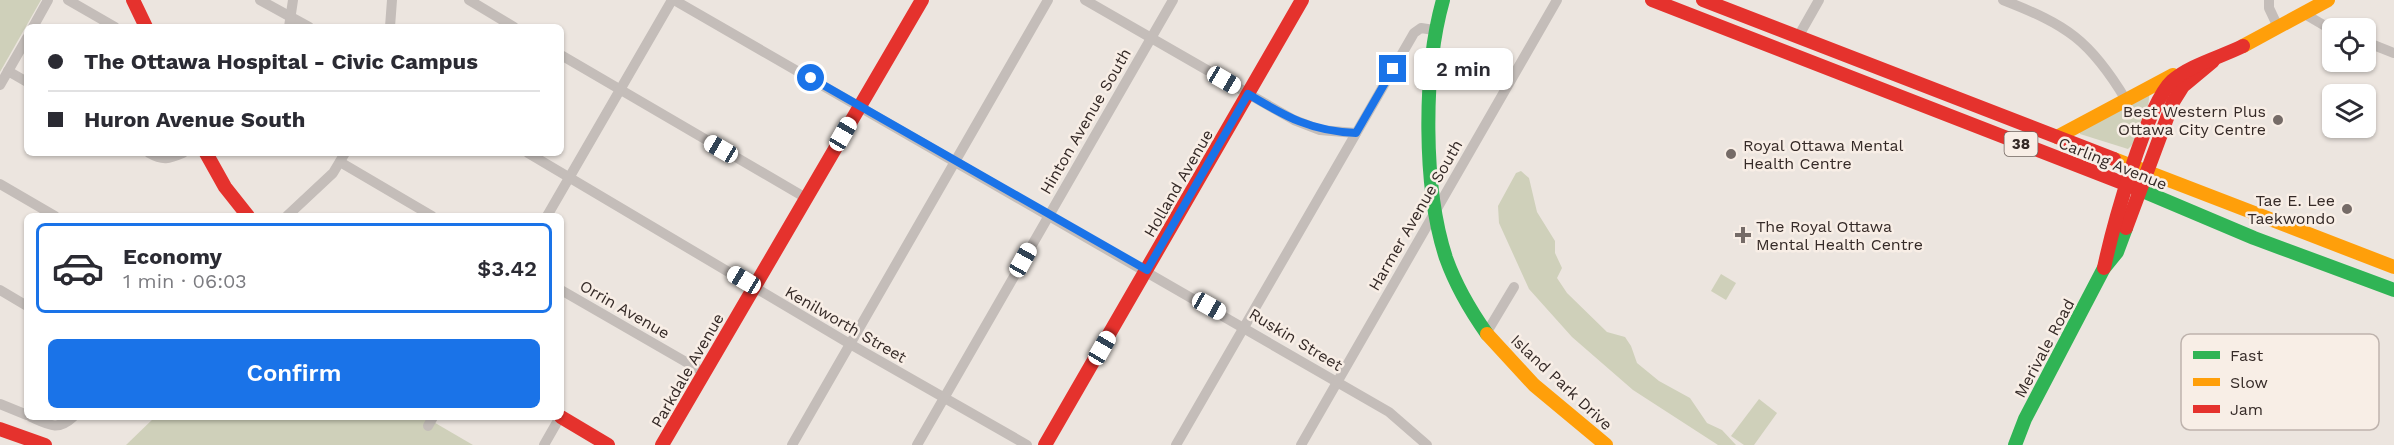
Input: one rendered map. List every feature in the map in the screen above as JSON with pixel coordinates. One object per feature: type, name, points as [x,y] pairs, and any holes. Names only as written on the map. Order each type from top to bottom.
[{"type":"main road","points":[[133,0],[145,24]]},
{"type":"main road","name":"Parkdale Avenue","points":[[662,445],[922,0]]},
{"type":"main road","name":"Holland Avenue","points":[[1045,445],[1302,0]]},
{"type":"main road","name":"Island Park Drive","points":[[1443,0],[1434,30],[1429,87],[1432,170],[1449,266],[1468,306],[1487,332],[1529,378],[1606,445]]},
{"type":"main road","name":"Carling Avenue","points":[[1652,0],[1677,5],[2254,238],[2394,290]]},
{"type":"main road","name":"Carling Avenue","points":[[1703,0],[2394,267]]},
{"type":"main road","name":"Merivale Road","points":[[2141,169],[2159,98],[2172,81],[2193,68],[2213,61],[2278,27],[2306,8],[2328,0]]},
{"type":"main road","name":"Merivale Road","points":[[2015,445],[2025,419],[2104,268],[2117,252],[2141,169],[2179,91],[2213,61]]},
{"type":"main road","points":[[2057,137],[2171,76],[2193,68]]},
{"type":"main road","points":[[211,156],[246,213]]},
{"type":"main road","points":[[564,419],[608,445]]},
{"type":"main road","points":[[0,429],[45,445]]},
{"type":"street","points":[[35,24],[48,0]]},
{"type":"street","points":[[68,0],[110,24]]},
{"type":"street","points":[[260,0],[290,22],[293,0]]},
{"type":"street","points":[[390,24],[392,0]]},
{"type":"street","points":[[469,0],[509,24]]},
{"type":"street","points":[[549,213],[673,0]]},
{"type":"street","name":"Ruskin Street","points":[[673,0],[1147,270],[1389,412],[1424,444]]},
{"type":"street","points":[[792,445],[1048,0]]},
{"type":"street","points":[[1084,0],[1294,120],[1320,130],[1356,133]]},
{"type":"street","name":"Hinton Avenue South","points":[[917,445],[1173,0]]},
{"type":"street","name":"Harmer Avenue South","points":[[1302,445],[1557,0]]},
{"type":"street","points":[[1798,37],[1819,0]]},
{"type":"street","points":[[2003,0],[2043,15],[2075,35],[2103,63],[2126,100]]},
{"type":"street","points":[[2269,0],[2271,14],[2278,27]]},
{"type":"street","points":[[2306,8],[2318,24],[2322,26]]},
{"type":"street","points":[[1176,445],[1415,31],[1421,28],[1434,30]]},
{"type":"street","points":[[0,86],[24,43]]},
{"type":"street","points":[[2376,46],[2394,54]]},
{"type":"street","points":[[564,57],[806,198]]},
{"type":"street","points":[[8,71],[24,80]]},
{"type":"street","points":[[155,156],[169,159],[176,156]]},
{"type":"street","name":"Kenilworth Street","points":[[533,156],[850,345],[1027,445]]},
{"type":"street","points":[[290,213],[333,173],[342,158],[427,213]]},
{"type":"street","points":[[0,184],[50,213]]},
{"type":"street","points":[[1487,332],[1514,287]]},
{"type":"street","points":[[0,290],[24,304]]},
{"type":"street","name":"Orrin Avenue","points":[[564,292],[705,373]]},
{"type":"street","points":[[0,404],[24,414]]},
{"type":"street","points":[[38,420],[55,427],[62,426],[70,420]]},
{"type":"street","points":[[544,445],[558,420]]},
{"type":"green space","points":[[0,0],[41,0],[27,24],[24,24],[24,30],[0,72]]},
{"type":"green space","points":[[2149,94],[2143,123],[2136,139],[2128,149],[2080,134],[2080,132]]},
{"type":"green space","points":[[1521,171],[1529,178],[1537,212],[1555,241],[1555,253],[1562,268],[1557,278],[1567,293],[1607,332],[1625,337],[1637,363],[1659,381],[1690,398],[1707,423],[1722,430],[1736,445],[1718,445],[1633,390],[1572,337],[1529,289],[1499,223],[1498,206],[1516,173]]},
{"type":"green space","points":[[1721,274],[1736,283],[1726,300],[1711,291]]},
{"type":"green space","points":[[1759,399],[1777,413],[1754,445],[1744,445],[1731,436]]},
{"type":"green space","points":[[152,420],[430,420],[473,445],[126,445]]},
{"type":"traffic: fast","points":[[1443,0],[1436,29],[1429,94],[1428,129],[1433,198],[1438,230],[1446,258],[1464,298],[1487,334]]},
{"type":"traffic: fast","points":[[2138,189],[2254,238],[2394,290]]},
{"type":"traffic: fast","points":[[2015,445],[2025,419],[2104,268],[2117,252],[2126,228]]},
{"type":"traffic: slow","points":[[2243,46],[2328,0]]},
{"type":"traffic: slow","points":[[2057,137],[2173,75]]},
{"type":"traffic: slow","points":[[2114,159],[2394,267]]},
{"type":"traffic: slow","points":[[1487,334],[1534,385],[1606,445]]},
{"type":"traffic: jam","points":[[133,0],[145,24]]},
{"type":"traffic: jam","points":[[662,445],[922,0]]},
{"type":"traffic: jam","points":[[1045,445],[1302,0]]},
{"type":"traffic: jam","points":[[1652,0],[2138,189]]},
{"type":"traffic: jam","points":[[1703,0],[2114,159]]},
{"type":"traffic: jam","points":[[2104,268],[2131,169],[2162,94],[2179,75],[2243,46]]},
{"type":"traffic: jam","points":[[2126,228],[2173,102],[2183,86],[2213,61]]},
{"type":"traffic: jam","points":[[208,156],[225,187],[246,213]]},
{"type":"traffic: jam","points":[[564,419],[608,445]]},
{"type":"traffic: jam","points":[[0,429],[45,445]]},
{"type":"place","name":"Best Western Plus Ottawa City Centre","points":[[2278,120]]},
{"type":"place","name":"Royal Ottawa Mental Health Centre","points":[[1731,154]]},
{"type":"place","name":"Tae E. Lee Taekwondo","points":[[2347,209]]},
{"type":"place","name":"The Royal Ottawa Mental Health Centre","points":[[1743,235]]},
{"type":"route","points":[[811,78],[1147,270],[1248,94],[1294,120],[1320,130],[1356,133],[1393,69]]}]
